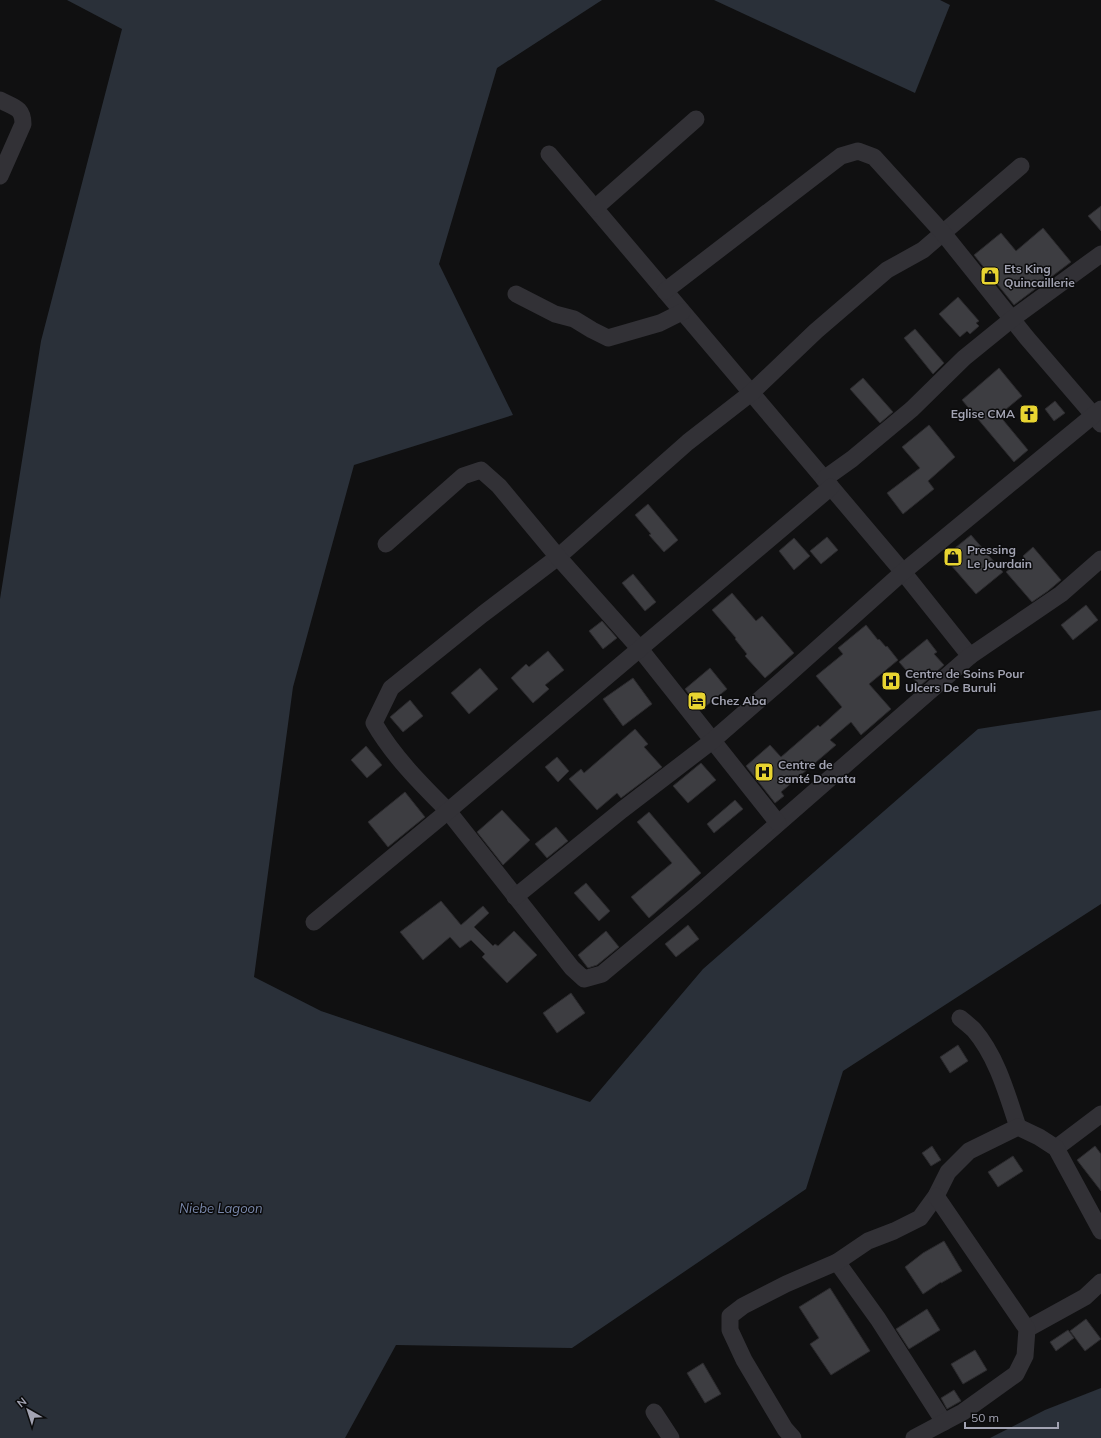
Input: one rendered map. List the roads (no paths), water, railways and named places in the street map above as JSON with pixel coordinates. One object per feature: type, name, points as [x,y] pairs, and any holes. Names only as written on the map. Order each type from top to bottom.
[{"type":"street","points":[[0,100],[18,109],[23,115],[23,124],[0,176]]},
{"type":"street","points":[[595,208],[696,119]]},
{"type":"street","points":[[515,897],[622,810],[712,741],[781,682],[903,572],[1099,416],[1027,338],[943,233],[874,157],[858,151],[841,156],[665,291]]},
{"type":"street","points":[[549,154],[903,572],[970,656]]},
{"type":"street","points":[[1021,166],[923,250],[887,270],[816,331],[751,393],[688,442],[558,557],[483,614],[391,688],[374,722],[382,736],[430,793],[448,811],[572,968],[584,979],[602,974],[970,656],[1061,594],[1101,559]]},
{"type":"street","points":[[314,922],[640,649],[828,483],[852,459],[912,409],[964,358],[1012,319],[1101,254]]},
{"type":"street","points":[[516,294],[555,314],[574,318],[592,330],[608,338],[660,323],[682,312]]},
{"type":"street","points":[[386,544],[463,476],[482,470],[499,486],[558,557],[640,649],[778,823]]},
{"type":"street","points":[[960,1018],[974,1030],[987,1048],[1005,1086],[1018,1127],[1039,1137],[1056,1148],[1101,1231]]},
{"type":"street","points":[[1056,1148],[1101,1114]]},
{"type":"street","points":[[794,1438],[785,1428],[744,1360],[730,1330],[730,1316],[743,1306],[786,1284],[836,1262],[868,1241],[894,1231],[920,1218],[936,1196],[948,1172],[969,1151],[1018,1127]]},
{"type":"street","points":[[914,1438],[963,1412],[1016,1374],[1025,1356],[1027,1329],[936,1196]]},
{"type":"street","points":[[836,1262],[878,1319],[944,1422]]},
{"type":"street","points":[[1027,1329],[1085,1297],[1101,1282]]},
{"type":"street","points":[[654,1412],[671,1438]]},
{"type":"water","name":"Niebe Lagoon","points":[[67,0],[602,0],[497,68],[439,264],[513,415],[354,465],[293,687],[254,977],[321,1011],[590,1102],[703,969],[978,729],[1101,710],[1101,904],[843,1071],[806,1189],[572,1348],[396,1345],[345,1438],[0,1438],[0,599],[41,341],[122,29]]},
{"type":"water","points":[[714,0],[940,0],[950,5],[915,93]]},
{"type":"water","points":[[1101,1388],[1101,1438],[990,1438],[1045,1410]]},
{"type":"place","name":"Ets King Quincaillerie","points":[[990,276]]},
{"type":"place","name":"Eglise CMA","points":[[1029,414]]},
{"type":"place","name":"Pressing Le Jourdain","points":[[953,557]]},
{"type":"place","name":"Centre de Soins Pour Ulcers De Buruli","points":[[891,681]]},
{"type":"place","name":"Chez Aba","points":[[697,701]]},
{"type":"place","name":"Centre de santé Donata","points":[[764,772]]}]
